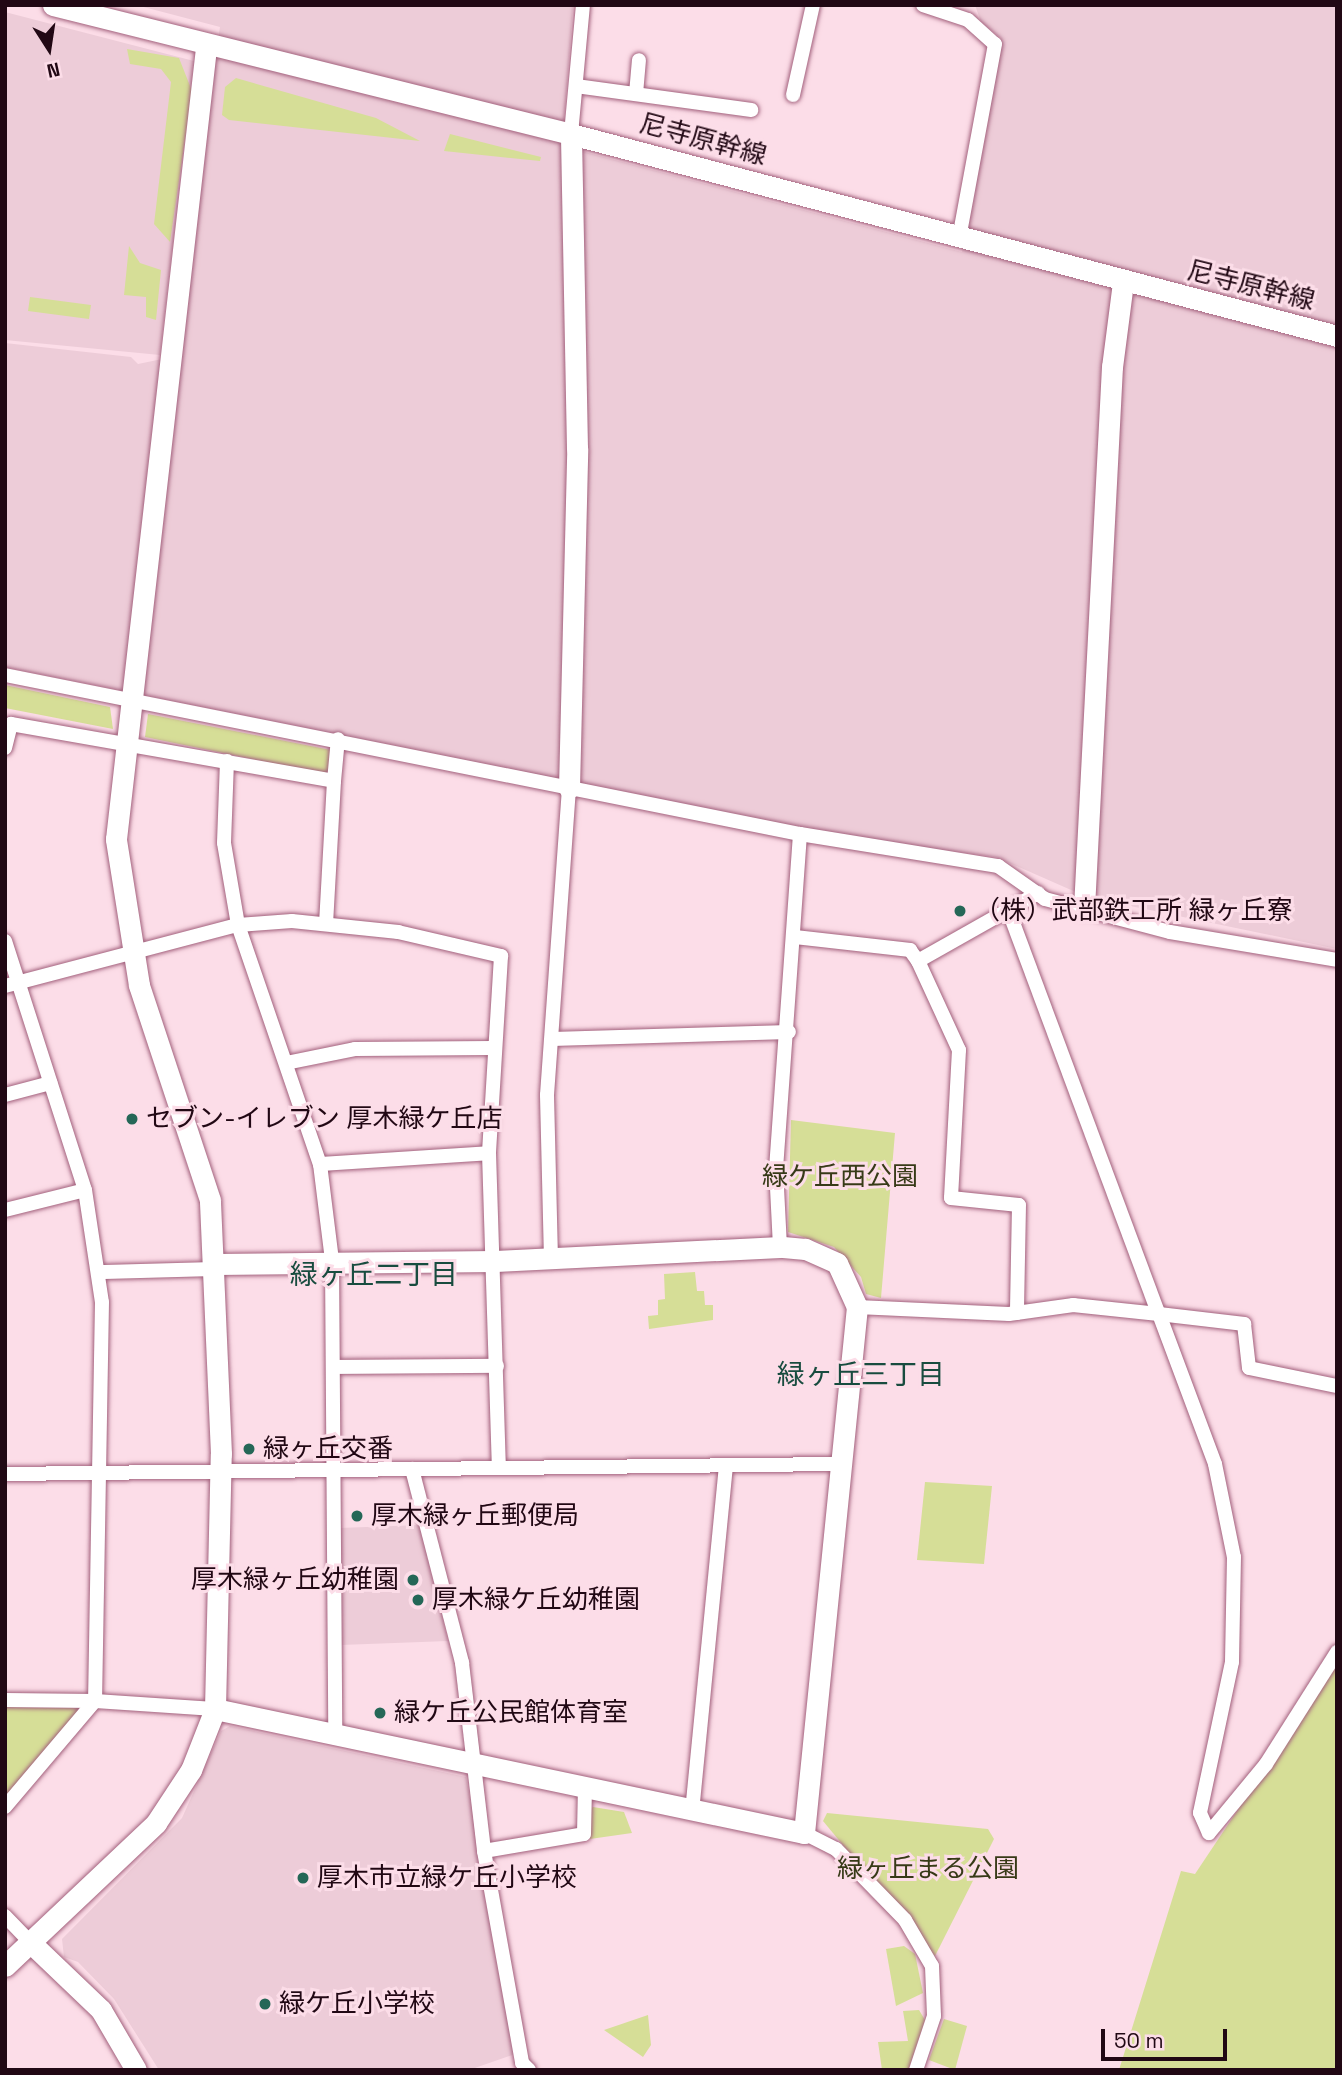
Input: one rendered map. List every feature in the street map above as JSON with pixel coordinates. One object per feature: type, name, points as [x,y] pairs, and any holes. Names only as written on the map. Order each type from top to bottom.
[{"type":"street","name":"尼寺原幹線","points":[[53,5],[206,47],[571,134],[1123,282],[1337,336]]},
{"type":"street","points":[[551,1259],[547,1095],[569,788],[577,449],[571,134],[583,5]]},
{"type":"street","points":[[793,95],[791,77],[813,5]]},
{"type":"street","points":[[923,5],[969,12],[995,44],[960,238]]},
{"type":"street","points":[[5,1966],[156,1823],[191,1770],[215,1709],[221,1472],[216,1266],[210,1200],[132,952],[116,839],[206,47]]},
{"type":"street","points":[[636,94],[639,60]]},
{"type":"street","points":[[576,86],[751,110]]},
{"type":"street","points":[[1084,908],[1112,367],[1123,282]]},
{"type":"street","points":[[5,675],[338,739],[800,834],[998,866],[1038,893],[1170,932],[1337,960]]},
{"type":"street","points":[[5,748],[10,724],[128,742],[334,781]]},
{"type":"street","points":[[326,922],[338,739]]},
{"type":"street","points":[[227,761],[224,842],[238,925],[320,1164],[331,1261],[335,1471],[335,1734]]},
{"type":"street","points":[[780,1247],[776,1169],[789,1032],[800,834]]},
{"type":"street","points":[[918,961],[1038,893]]},
{"type":"street","points":[[1008,909],[1215,1464],[1234,1557],[1232,1662],[1200,1813],[1209,1833],[1266,1764],[1337,1652]]},
{"type":"street","points":[[10,984],[238,925],[326,922],[501,956],[493,1048],[489,1153],[495,1261],[499,1468]]},
{"type":"street","points":[[795,937],[910,950],[918,961],[959,1051],[951,1198],[1019,1205],[1017,1313]]},
{"type":"street","points":[[5,940],[10,984],[50,1083],[85,1190],[102,1272],[95,1701],[5,1807]]},
{"type":"street","points":[[552,1039],[789,1032]]},
{"type":"street","points":[[286,1063],[355,1049],[493,1048]]},
{"type":"street","points":[[5,1095],[50,1083]]},
{"type":"street","points":[[320,1164],[489,1153]]},
{"type":"street","points":[[5,1210],[85,1190]]},
{"type":"street","points":[[102,1272],[331,1261],[551,1259],[780,1247],[837,1263],[857,1307],[804,1833]]},
{"type":"street","points":[[857,1307],[1017,1313],[1073,1305],[1244,1324],[1249,1368],[1337,1386]]},
{"type":"street","points":[[334,1367],[496,1366]]},
{"type":"street","points":[[5,1474],[841,1464]]},
{"type":"street","points":[[692,1812],[726,1466]]},
{"type":"street","points":[[412,1469],[462,1663],[476,1764],[484,1851],[522,2063],[529,2070]]},
{"type":"street","points":[[5,1700],[95,1701],[215,1709],[692,1812],[804,1833],[836,1849],[905,1920],[932,1966],[934,2016],[916,2070]]},
{"type":"street","points":[[484,1851],[584,1834],[585,1787]]},
{"type":"street","points":[[5,1916],[101,2010],[136,2070]]},
{"type":"shaded area","points":[[136,5],[573,5],[562,146],[962,252],[1001,38],[981,22],[975,5],[1337,5],[1337,949],[1087,897],[996,857],[852,838],[5,667],[5,343],[131,357],[138,364],[167,358],[220,27]]},
{"type":"shaded area","points":[[5,12],[194,61],[160,355],[5,340]]},
{"type":"shaded area","points":[[421,1525],[448,1641],[341,1645],[339,1528]]},
{"type":"shaded area","name":"厚木市立緑ケ丘小学校","points":[[230,1726],[466,1777],[518,2053],[469,2070],[159,2070],[114,1999],[78,1962],[64,1957],[62,1939],[182,1818],[221,1731]]},
{"type":"green space","points":[[127,49],[179,58],[192,91],[170,242],[154,224],[171,82],[161,69],[130,64]]},
{"type":"green space","points":[[236,78],[376,118],[420,141],[229,120],[222,115],[225,87]]},
{"type":"green space","points":[[450,134],[541,157],[540,161],[444,151]]},
{"type":"green space","points":[[129,246],[140,263],[161,270],[156,320],[146,317],[146,297],[124,295]]},
{"type":"green space","points":[[30,297],[91,305],[89,319],[28,311]]},
{"type":"green space","points":[[5,685],[110,707],[113,729],[5,708]]},
{"type":"green space","points":[[148,714],[331,750],[331,769],[325,774],[145,737]]},
{"type":"green space","name":"緑ケ丘西公園","points":[[791,1120],[895,1133],[881,1298],[866,1294],[861,1277],[834,1247],[788,1232]]},
{"type":"green space","points":[[695,1272],[697,1291],[704,1291],[705,1305],[713,1305],[713,1320],[649,1329],[648,1316],[658,1315],[658,1300],[665,1299],[664,1274]]},
{"type":"green space","points":[[925,1482],[992,1486],[984,1564],[917,1560]]},
{"type":"green space","points":[[1337,1661],[1337,2070],[1119,2070],[1181,1871],[1195,1874]]},
{"type":"green space","points":[[5,1707],[82,1708],[5,1797]]},
{"type":"green space","points":[[593,1807],[624,1812],[632,1833],[590,1839],[587,1811]]},
{"type":"green space","name":"緑ヶ丘まる公園","points":[[827,1813],[988,1829],[994,1839],[935,1956],[823,1821]]},
{"type":"green space","points":[[904,1946],[915,1954],[923,1993],[896,2006],[886,1949]]},
{"type":"green space","points":[[919,2010],[925,2020],[909,2068],[882,2070],[878,2042],[908,2041],[903,2011]]},
{"type":"green space","points":[[648,2015],[651,2045],[643,2057],[604,2030]]},
{"type":"green space","points":[[944,2019],[967,2026],[955,2070],[929,2060]]},
{"type":"place","name":"（株）武部鉄工所 緑ヶ丘寮","points":[[960,911]]},
{"type":"place","name":"セブン-イレブン 厚木緑ケ丘店","points":[[132,1119]]},
{"type":"place","name":"緑ヶ丘交番","points":[[249,1449]]},
{"type":"place","name":"厚木緑ヶ丘郵便局","points":[[357,1516]]},
{"type":"place","name":"厚木緑ヶ丘幼稚園","points":[[413,1580]]},
{"type":"place","name":"厚木緑ケ丘幼稚園","points":[[418,1600]]},
{"type":"place","name":"緑ケ丘公民館体育室","points":[[380,1713]]},
{"type":"place","name":"厚木市立緑ケ丘小学校","points":[[303,1878]]},
{"type":"place","name":"緑ケ丘小学校","points":[[265,2004]]},
{"type":"district","name":"緑ヶ丘二丁目","points":[[374,1274]]},
{"type":"district","name":"緑ヶ丘三丁目","points":[[861,1374]]}]
